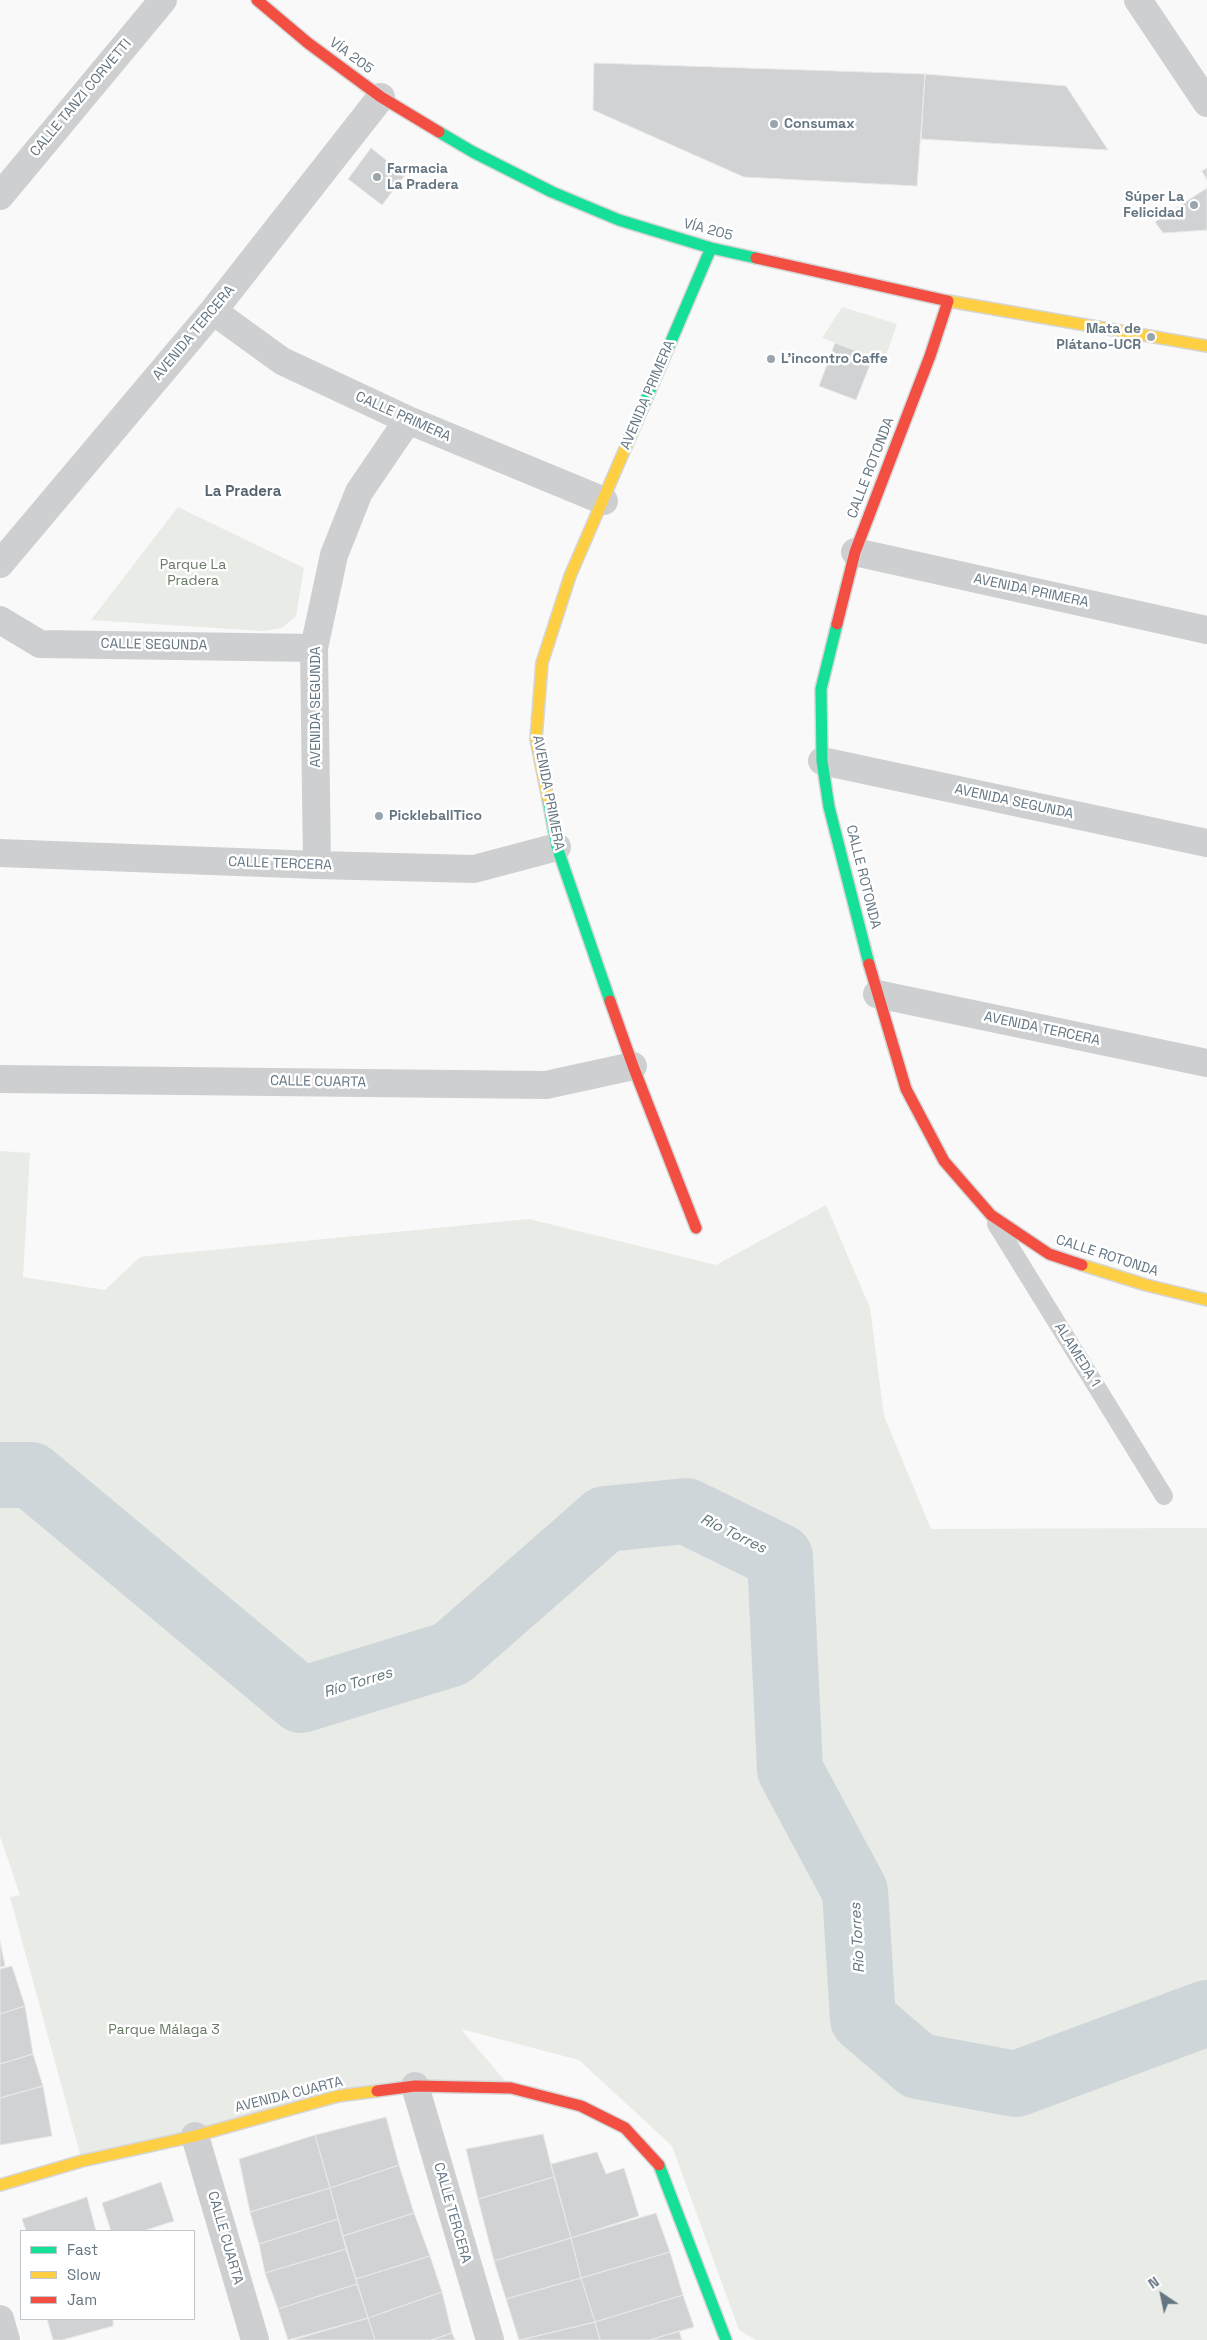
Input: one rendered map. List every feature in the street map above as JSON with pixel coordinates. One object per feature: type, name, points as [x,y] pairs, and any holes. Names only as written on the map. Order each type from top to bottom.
[{"type":"street","name":"CALLE TANZI CORVETTI","points":[[0,196],[163,0]]},
{"type":"street","name":"VÍA 205","points":[[257,0],[308,43],[382,97],[473,152],[552,192],[619,220],[711,248],[948,301],[1207,346]]},
{"type":"street","points":[[1138,0],[1207,103]]},
{"type":"street","name":"AVENIDA TERCERA","points":[[0,564],[213,311],[382,97]]},
{"type":"street","name":"AVENIDA PRIMERA","points":[[696,1228],[634,1066],[557,847],[536,738],[542,663],[570,576],[604,501],[711,248]]},
{"type":"street","name":"CALLE ROTONDA","points":[[948,301],[930,356],[855,552],[821,689],[822,761],[829,807],[877,994],[906,1089],[944,1162],[990,1214],[1049,1254],[1146,1285],[1207,1300]]},
{"type":"street","name":"CALLE PRIMERA","points":[[213,311],[282,361],[408,420],[604,501]]},
{"type":"street","name":"AVENIDA SEGUNDA","points":[[317,866],[314,648],[334,555],[359,492],[408,420]]},
{"type":"street","name":"AVENIDA PRIMERA","points":[[855,552],[1207,630]]},
{"type":"street","name":"CALLE SEGUNDA","points":[[0,620],[40,644],[314,648]]},
{"type":"street","name":"AVENIDA SEGUNDA","points":[[822,761],[1207,843]]},
{"type":"street","name":"CALLE TERCERA","points":[[0,853],[317,866],[474,869],[557,847]]},
{"type":"street","name":"AVENIDA TERCERA","points":[[877,994],[1207,1063]]},
{"type":"street","name":"CALLE CUARTA","points":[[0,1079],[546,1085],[634,1066]]},
{"type":"street","name":"CALLE TERCERA","points":[[415,2086],[490,2340]]},
{"type":"street","name":"AVENIDA CUARTA","points":[[0,2185],[82,2161],[195,2136],[338,2096],[415,2086],[511,2088],[581,2106],[625,2128],[659,2164],[726,2340]]},
{"type":"street","name":"CALLE CUARTA","points":[[195,2136],[255,2340]]},
{"type":"street","points":[[0,2319],[6,2340]]},
{"type":"lane","name":"ALAMEDA 1","points":[[990,1214],[1164,1496]]},
{"type":"green space","points":[[842,307],[897,324],[884,361],[822,338]]},
{"type":"green space","name":"Parque La Pradera","points":[[178,507],[304,568],[296,616],[282,628],[263,631],[91,620]]},
{"type":"green space","name":"Parque Málaga 3","points":[[0,1151],[30,1153],[23,1277],[105,1290],[140,1257],[529,1219],[716,1265],[826,1205],[870,1308],[884,1416],[931,1529],[1207,1528],[1207,2340],[756,2340],[739,2330],[672,2146],[579,2060],[461,2029],[511,2088],[415,2086],[82,2161],[10,1897],[20,1895],[0,1836]]},
{"type":"building","name":"Consumax","points":[[594,63],[925,74],[917,186],[744,177],[593,110]]},
{"type":"building","points":[[925,74],[1066,86],[1108,150],[921,139]]},
{"type":"building","name":"Farmacia La Pradera","points":[[371,148],[405,175],[382,205],[348,179]]},
{"type":"building","name":"Súper La Felicidad","points":[[1207,168],[1207,180],[1202,171]]},
{"type":"building","name":"Súper La Felicidad","points":[[1207,188],[1207,230],[1163,233],[1155,222]]},
{"type":"building","points":[[835,343],[873,357],[856,400],[819,386]]},
{"type":"building","points":[[0,1941],[5,1966],[0,1967]]},
{"type":"building","points":[[12,1966],[25,2006],[0,2014],[0,1969]]},
{"type":"building","points":[[25,2006],[33,2054],[0,2064],[0,2014]]},
{"type":"building","points":[[33,2054],[43,2086],[0,2098],[0,2064]]},
{"type":"building","points":[[43,2086],[52,2136],[0,2145],[0,2098]]},
{"type":"building","points":[[386,2117],[399,2165],[330,2188],[315,2135]]},
{"type":"building","points":[[543,2134],[554,2177],[478,2199],[466,2149]]},
{"type":"building","points":[[315,2135],[330,2188],[250,2212],[239,2159]]},
{"type":"building","points":[[597,2152],[606,2174],[624,2168],[639,2216],[571,2238],[551,2164]]},
{"type":"building","points":[[399,2165],[414,2213],[343,2236],[330,2188]]},
{"type":"building","points":[[554,2177],[571,2238],[494,2261],[478,2199]]},
{"type":"building","points":[[161,2182],[174,2221],[146,2230],[111,2230],[102,2203]]},
{"type":"building","points":[[330,2188],[338,2219],[259,2244],[250,2212]]},
{"type":"building","points":[[87,2197],[96,2230],[26,2230],[22,2219]]},
{"type":"building","points":[[414,2213],[430,2256],[356,2279],[343,2236]]},
{"type":"building","points":[[656,2213],[670,2252],[581,2278],[571,2238]]},
{"type":"building","points":[[338,2219],[346,2249],[265,2273],[259,2244]]},
{"type":"building","points":[[571,2238],[581,2278],[506,2299],[494,2261]]},
{"type":"building","points":[[346,2249],[357,2284],[278,2309],[265,2273]]},
{"type":"building","points":[[670,2252],[683,2295],[595,2322],[581,2278]]},
{"type":"building","points":[[430,2256],[442,2292],[368,2318],[356,2279]]},
{"type":"building","points":[[581,2278],[595,2322],[519,2340],[506,2299]]},
{"type":"building","points":[[357,2284],[368,2318],[288,2340],[278,2309]]},
{"type":"building","points":[[442,2292],[452,2333],[431,2340],[375,2340],[368,2318]]},
{"type":"building","points":[[683,2295],[694,2327],[650,2340],[600,2340],[595,2322]]},
{"type":"building","points":[[368,2318],[375,2340],[293,2340]]},
{"type":"building","points":[[47,2320],[113,2320],[113,2326],[62,2340],[53,2340]]},
{"type":"building","points":[[595,2322],[600,2340],[521,2340]]},
{"type":"building","points":[[679,2331],[682,2340],[650,2340]]},
{"type":"building","points":[[452,2333],[455,2340],[431,2340]]},
{"type":"waterway","name":"Río Torres","points":[[0,1475],[31,1475],[301,1700],[451,1654],[605,1519],[686,1511],[780,1557],[790,1770],[855,1891],[863,2019],[918,2066],[1016,2084],[1207,2013]]},
{"type":"traffic: fast","points":[[439,132],[473,152],[552,192],[619,220],[711,248],[756,258]]},
{"type":"traffic: fast","points":[[631,435],[711,248]]},
{"type":"traffic: fast","points":[[837,624],[821,689],[822,761],[829,807],[869,964]]},
{"type":"traffic: fast","points":[[548,799],[557,847],[610,1001]]},
{"type":"traffic: fast","points":[[659,2165],[726,2340]]},
{"type":"traffic: slow","points":[[948,301],[1207,346]]},
{"type":"traffic: slow","points":[[548,799],[536,739],[542,663],[570,576],[631,435]]},
{"type":"traffic: slow","points":[[1082,1265],[1146,1285],[1207,1300]]},
{"type":"traffic: slow","points":[[0,2185],[82,2161],[195,2136],[338,2096],[377,2091]]},
{"type":"traffic: jam","points":[[257,0],[308,43],[381,97],[439,132]]},
{"type":"traffic: jam","points":[[756,258],[948,301]]},
{"type":"traffic: jam","points":[[837,624],[855,552],[930,356],[948,301]]},
{"type":"traffic: jam","points":[[869,964],[906,1089],[944,1161],[991,1215],[1049,1254],[1082,1265]]},
{"type":"traffic: jam","points":[[610,1001],[633,1066],[696,1228]]},
{"type":"traffic: jam","points":[[377,2091],[415,2086],[511,2088],[581,2106],[625,2128],[659,2165]]},
{"type":"place","name":"Consumax","points":[[774,124]]},
{"type":"place","name":"Farmacia La Pradera","points":[[377,177]]},
{"type":"place","name":"Súper La Felicidad","points":[[1194,205]]},
{"type":"place","name":"Mata de Plátano-UCR","points":[[1151,337]]},
{"type":"place","name":"L'incontro Caffe","points":[[771,359]]},
{"type":"place","name":"PickleballTico","points":[[379,816]]},
{"type":"district","name":"La Pradera","points":[[243,492]]}]
